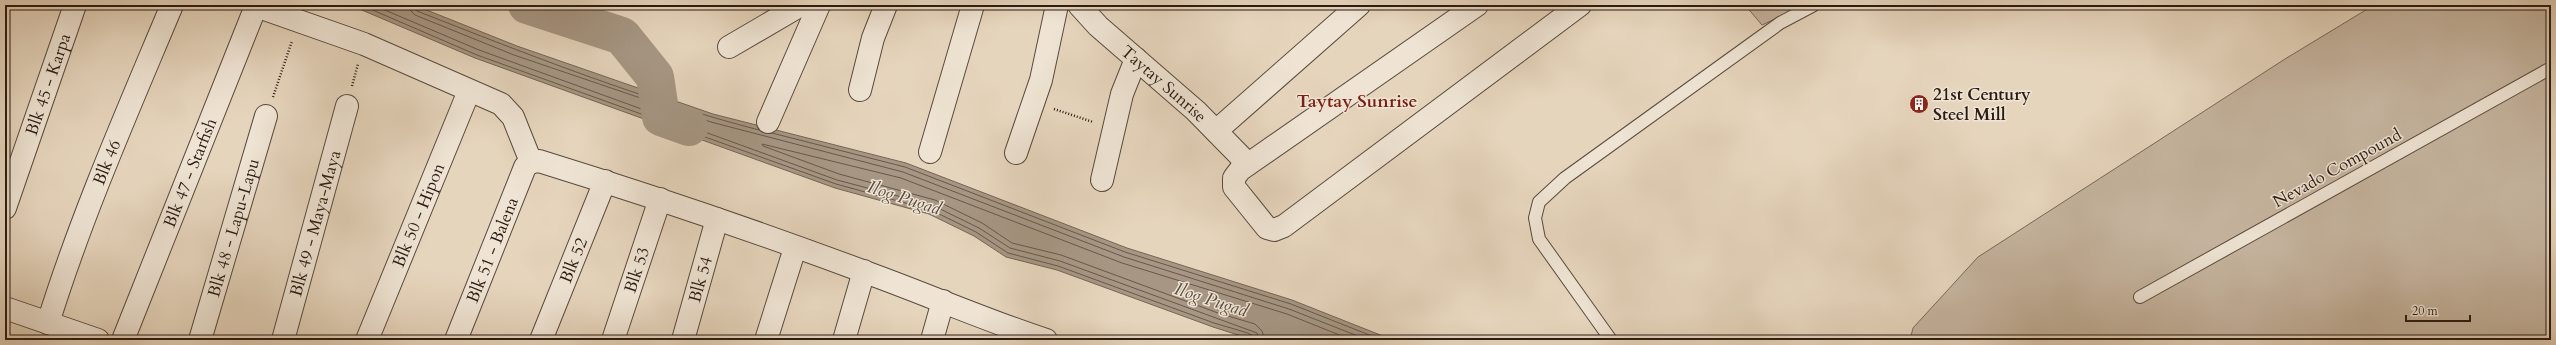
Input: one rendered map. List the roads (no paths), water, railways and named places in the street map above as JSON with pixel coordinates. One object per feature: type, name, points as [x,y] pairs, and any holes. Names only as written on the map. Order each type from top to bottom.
[{"type":"street","name":"Blk 45 - Karpa","points":[[5,208],[75,5]]},
{"type":"street","name":"Blk 46","points":[[48,323],[62,277],[112,150],[172,5]]},
{"type":"street","points":[[729,47],[801,5]]},
{"type":"street","points":[[768,122],[819,5]]},
{"type":"street","points":[[860,90],[873,38],[886,5]]},
{"type":"street","points":[[930,152],[973,5]]},
{"type":"street","points":[[1016,153],[1041,80],[1057,5]]},
{"type":"street","name":"Taytay Sunrise","points":[[1079,5],[1098,26],[1216,131],[1248,164]]},
{"type":"street","points":[[1216,131],[1359,5]]},
{"type":"street","points":[[1477,5],[1248,164],[1234,178],[1234,187],[1267,228],[1274,230],[1279,229],[1580,5]]},
{"type":"street","points":[[255,6],[364,44],[501,104],[513,117],[531,162],[539,161],[660,199],[795,248],[864,271],[943,301],[1010,334],[1046,340]]},
{"type":"street","name":"Blk 47 - Starfish","points":[[123,340],[255,6]]},
{"type":"street","points":[[1102,180],[1122,94],[1136,59]]},
{"type":"street","name":"Blk 50 - Hipon","points":[[367,340],[469,91]]},
{"type":"street","name":"Blk 49 - Maya-Maya","points":[[283,340],[347,106]]},
{"type":"street","name":"Blk 48 - Lapu-Lapu","points":[[200,340],[266,116]]},
{"type":"street","name":"Blk 51 - Balena","points":[[456,340],[525,167],[531,162]]},
{"type":"street","name":"Blk 52","points":[[541,340],[605,181]]},
{"type":"street","name":"Blk 53","points":[[613,340],[660,199]]},
{"type":"street","name":"Blk 54","points":[[683,340],[717,219]]},
{"type":"street","points":[[766,340],[795,248]]},
{"type":"street","points":[[844,340],[864,271]]},
{"type":"street","points":[[932,340],[943,301]]},
{"type":"street","points":[[5,308],[98,340]]},
{"type":"lane","points":[[1611,340],[1539,239],[1535,218],[1539,202],[1565,178],[1780,23],[1814,5]]},
{"type":"lane","name":"Nevado Compound","points":[[2140,297],[2551,68]]},
{"type":"water","points":[[350,5],[414,5],[517,46],[713,114],[906,163],[1127,248],[1292,300],[1393,340],[1254,340],[1213,327],[1057,270],[1006,257],[974,236],[929,214],[835,188],[475,58]]},
{"type":"waterway","name":"Ilog Pugad","points":[[527,5],[622,36],[655,77],[661,117],[689,127]]},
{"type":"place","name":"21st Century Steel Mill","points":[[1919,104]]},
{"type":"district","name":"Taytay Sunrise","points":[[1357,101]]}]
